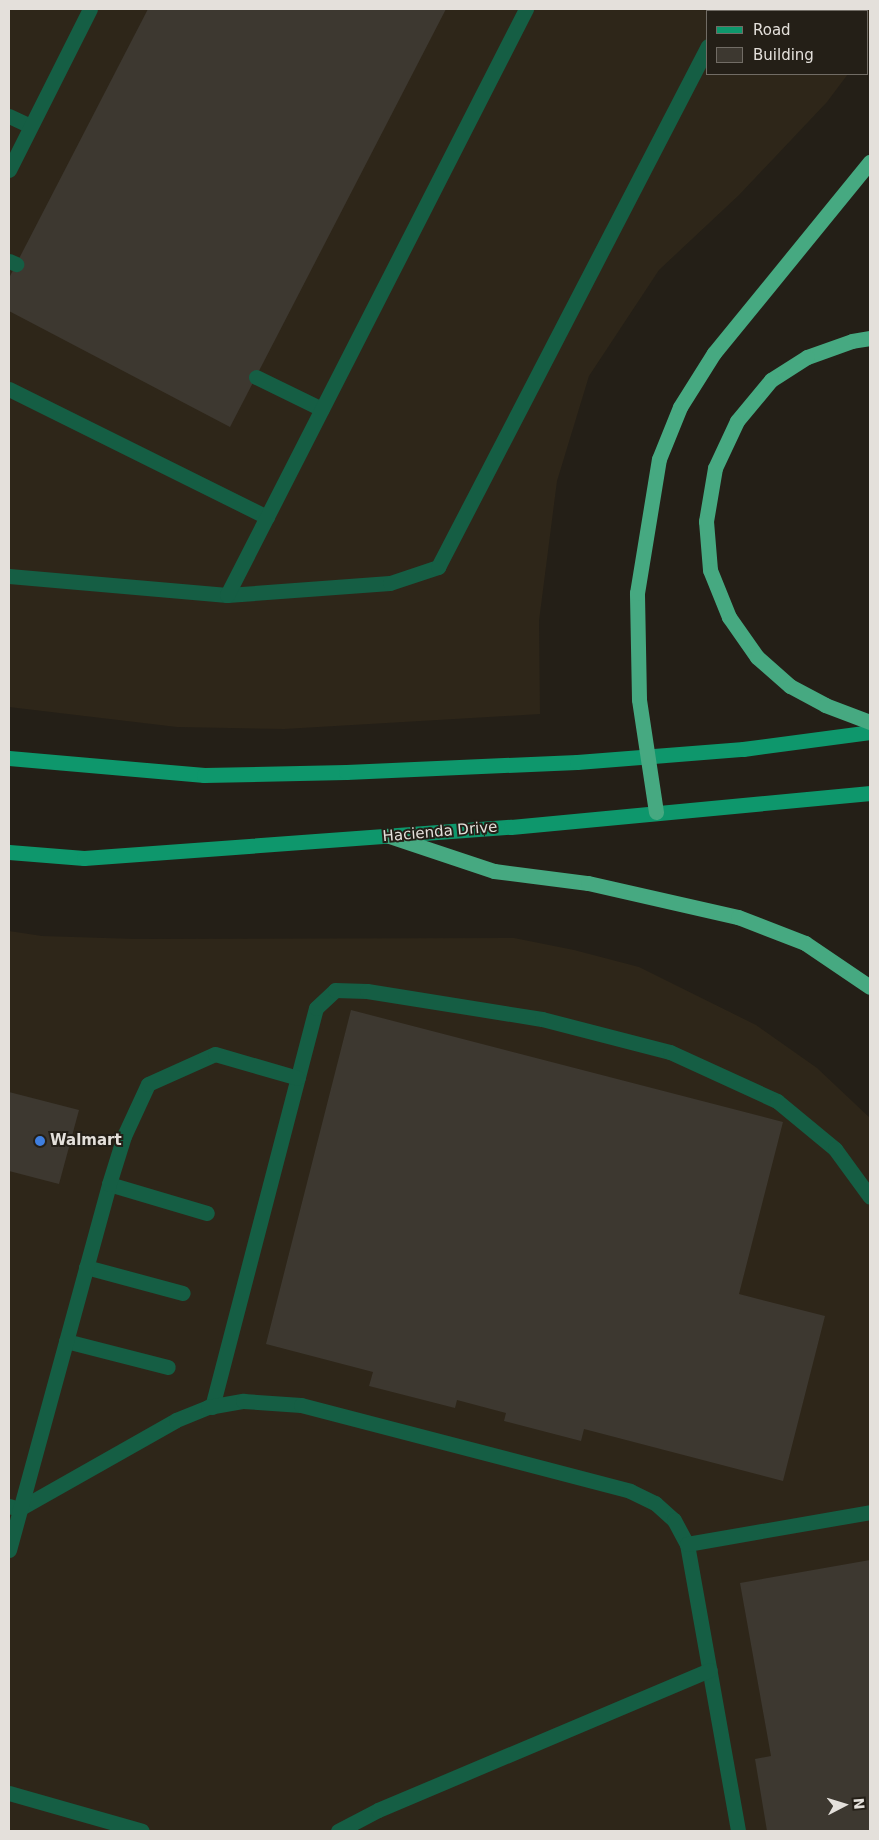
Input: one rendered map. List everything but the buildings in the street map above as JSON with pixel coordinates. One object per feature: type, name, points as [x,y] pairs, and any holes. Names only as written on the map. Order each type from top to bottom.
[{"type":"highway","points":[[656,812],[638,694],[637,593],[659,459],[680,408],[714,353],[870,162]]},
{"type":"highway","points":[[870,338],[852,341],[807,357],[771,380],[734,428],[715,468],[706,521],[710,570],[729,617],[757,657],[790,686],[825,705],[870,722]]},
{"type":"highway","points":[[389,836],[494,871],[588,883],[738,917],[805,943],[870,987]]},
{"type":"main road","points":[[9,758],[204,775],[346,772],[743,749],[870,732]]},
{"type":"main road","name":"Hacienda Drive","points":[[9,852],[84,858],[389,836],[870,793]]},
{"type":"lane","points":[[9,170],[90,9]]},
{"type":"lane","points":[[227,595],[526,9]]},
{"type":"lane","points":[[9,576],[227,595],[390,583],[438,568],[706,50]]},
{"type":"lane","points":[[9,116],[30,126]]},
{"type":"lane","points":[[256,377],[322,409]]},
{"type":"lane","points":[[9,390],[267,517]]},
{"type":"lane","points":[[212,1407],[316,1008],[335,990],[367,991],[542,1019],[670,1052],[777,1101],[835,1149],[870,1197]]},
{"type":"lane","points":[[9,1550],[14,1508],[66,1341],[108,1184],[124,1136],[148,1084],[215,1054],[298,1078]]},
{"type":"lane","points":[[108,1184],[207,1213]]},
{"type":"lane","points":[[86,1267],[183,1293]]},
{"type":"lane","points":[[66,1341],[168,1367]]},
{"type":"lane","points":[[14,1508],[176,1420],[212,1407],[243,1401],[301,1405],[630,1491],[655,1503],[674,1520],[687,1544],[738,1831]]},
{"type":"lane","points":[[687,1544],[870,1512]]},
{"type":"lane","points":[[338,1831],[378,1810],[710,1670]]},
{"type":"lane","points":[[9,1793],[142,1831]]},
{"type":"shaded area","points":[[9,9],[870,9],[869,28],[869,10],[706,10],[706,75],[847,75],[827,102],[739,195],[659,270],[589,376],[557,481],[539,621],[540,714],[284,729],[177,727],[9,707]]},
{"type":"shaded area","points":[[9,931],[42,936],[136,939],[514,938],[574,950],[639,967],[756,1025],[817,1068],[870,1118],[870,1831],[9,1831]]},
{"type":"place","name":"Walmart","points":[[40,1141]]}]
